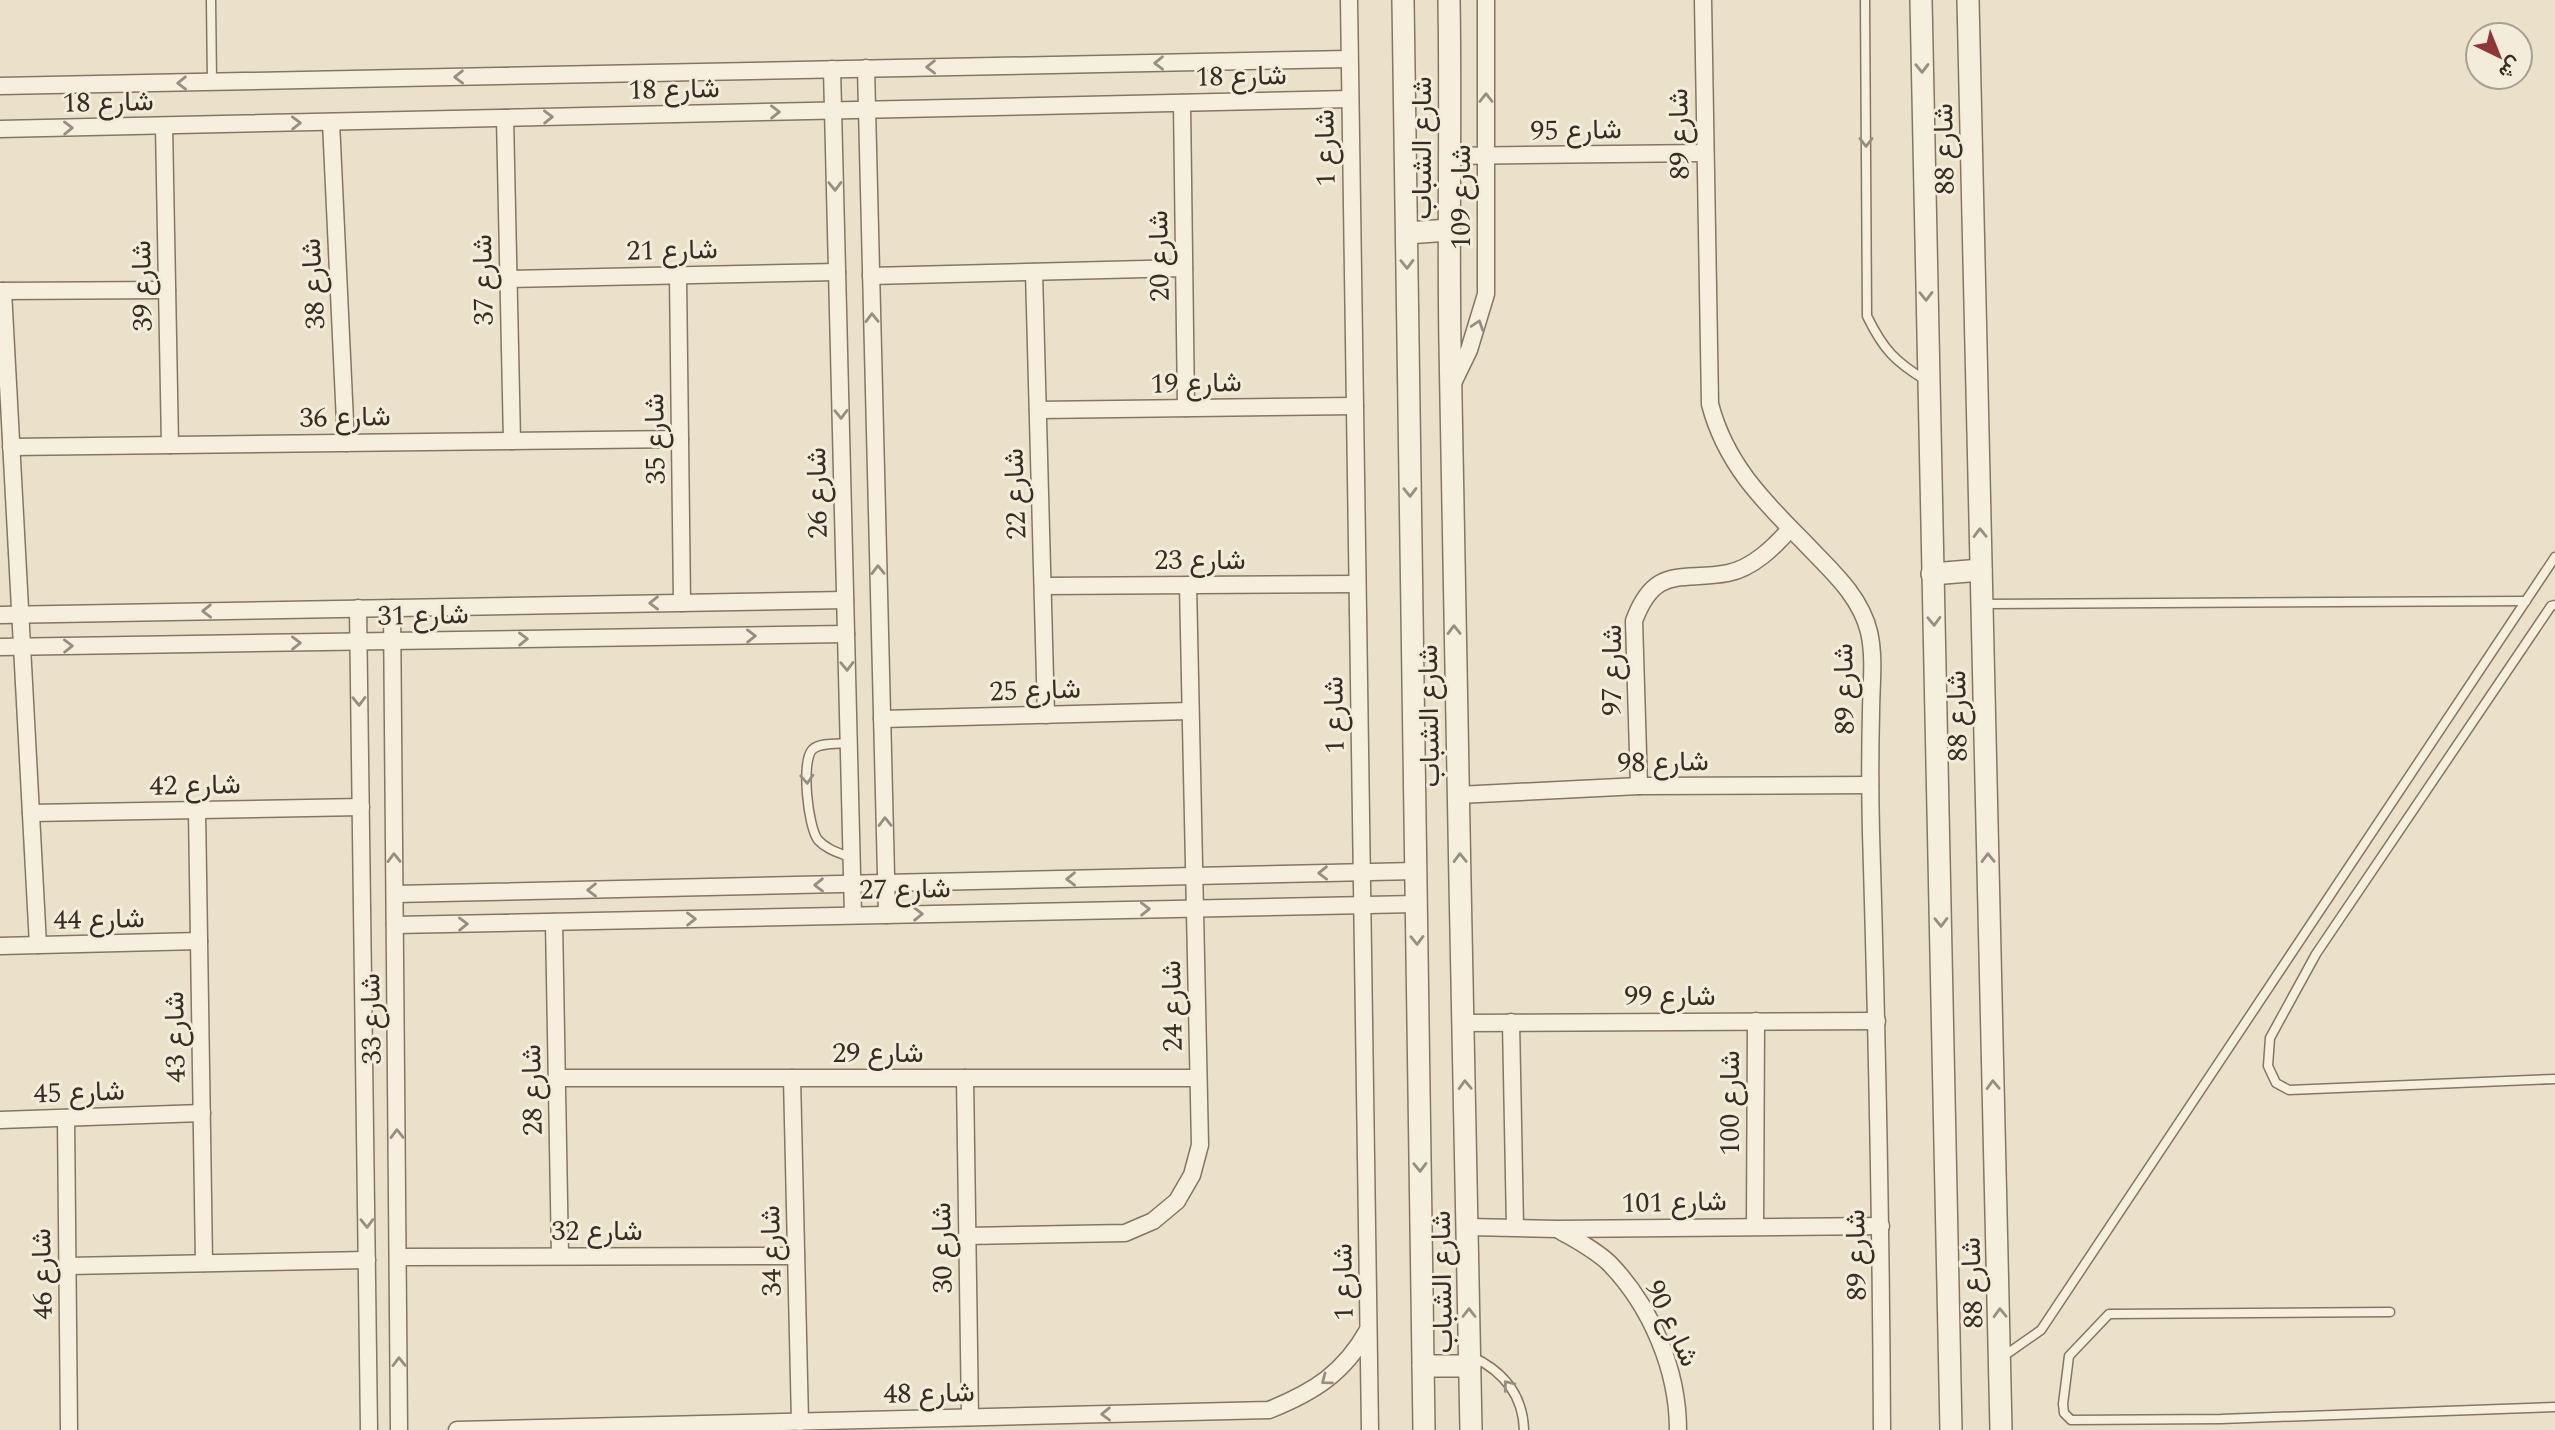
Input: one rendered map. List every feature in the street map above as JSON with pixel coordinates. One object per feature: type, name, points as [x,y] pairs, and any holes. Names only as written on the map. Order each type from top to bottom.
[{"type":"street","name":"شارع 1","points":[[1349,0],[1370,1430]]},
{"type":"street","name":"شارع الشباب","points":[[1403,0],[1424,1430]]},
{"type":"street","name":"شارع الشباب","points":[[1450,0],[1448,230],[1471,1430]]},
{"type":"street","name":"شارع 109","points":[[1451,387],[1469,350],[1486,294],[1486,0]]},
{"type":"street","name":"شارع 89","points":[[1703,0],[1710,404],[1717,430],[1752,488],[1857,602],[1868,630],[1872,655],[1870,785],[1881,1226],[1882,1430]]},
{"type":"street","name":"شارع 88","points":[[1921,0],[1951,1430]]},
{"type":"street","name":"شارع 88","points":[[1968,0],[2001,1430]]},
{"type":"street","name":"شارع 18","points":[[0,86],[1349,59]]},
{"type":"street","points":[[866,68],[887,915]]},
{"type":"street","name":"شارع 26","points":[[832,69],[853,915]]},
{"type":"street","name":"شارع 18","points":[[0,130],[1350,99]]},
{"type":"street","name":"شارع 20","points":[[1182,103],[1186,408]]},
{"type":"street","name":"شارع 37","points":[[505,118],[512,441]]},
{"type":"street","name":"شارع 38","points":[[331,122],[346,443]]},
{"type":"street","name":"شارع 39","points":[[164,126],[170,445]]},
{"type":"street","name":"شارع 95","points":[[1449,156],[1704,153]]},
{"type":"street","points":[[1407,233],[1448,230]]},
{"type":"street","points":[[871,276],[1184,268]]},
{"type":"street","name":"شارع 21","points":[[509,279],[837,272]]},
{"type":"street","name":"شارع 22","points":[[1034,272],[1046,715]]},
{"type":"street","name":"شارع 35","points":[[678,276],[682,603]]},
{"type":"street","points":[[38,945],[1,291],[167,290]]},
{"type":"street","name":"شارع 19","points":[[1038,410],[1355,406]]},
{"type":"street","name":"شارع 36","points":[[11,447],[680,439]]},
{"type":"street","name":"شارع 97","points":[[1639,786],[1634,621],[1641,602],[1654,588],[1670,578],[1729,572],[1752,562],[1773,547],[1790,529]]},
{"type":"street","points":[[1932,574],[1981,570]]},
{"type":"street","name":"شارع 23","points":[[1043,586],[1357,584]]},
{"type":"street","name":"شارع 24","points":[[967,1236],[1125,1233],[1153,1221],[1177,1201],[1192,1175],[1200,1145],[1188,585]]},
{"type":"street","name":"شارع 31","points":[[0,615],[845,600]]},
{"type":"street","name":"شارع 33","points":[[358,608],[369,1430]]},
{"type":"street","name":"شارع 33","points":[[392,608],[400,1430]]},
{"type":"street","name":"شارع 31","points":[[0,647],[846,634]]},
{"type":"street","name":"شارع 25","points":[[882,719],[1190,711]]},
{"type":"street","name":"شارع 98","points":[[1458,795],[1639,786],[1870,785]]},
{"type":"street","name":"شارع 42","points":[[31,813],[361,807]]},
{"type":"street","name":"شارع 43","points":[[197,810],[204,1263]]},
{"type":"street","name":"شارع 27","points":[[395,894],[1416,872]]},
{"type":"street","name":"شارع 27","points":[[395,925],[1416,904]]},
{"type":"street","name":"شارع 28","points":[[554,922],[560,1256]]},
{"type":"street","name":"شارع 44","points":[[0,946],[199,942]]},
{"type":"street","name":"شارع 100","points":[[1755,1226],[1756,1021]]},
{"type":"street","name":"شارع 99","points":[[1463,1023],[1877,1021]]},
{"type":"street","points":[[1511,1022],[1515,1227]]},
{"type":"street","name":"شارع 29","points":[[557,1078],[1198,1078]]},
{"type":"street","name":"شارع 34","points":[[792,1078],[800,1422]]},
{"type":"street","name":"شارع 30","points":[[965,1078],[970,1417]]},
{"type":"street","name":"شارع 45","points":[[0,1120],[202,1113]]},
{"type":"street","name":"شارع 46","points":[[66,1118],[69,1430]]},
{"type":"street","name":"شارع 101","points":[[1469,1227],[1557,1229],[1881,1226]]},
{"type":"street","name":"شارع 90","points":[[1557,1229],[1583,1243],[1607,1262],[1628,1284],[1644,1310],[1673,1379],[1678,1430]]},
{"type":"street","name":"شارع 32","points":[[398,1257],[796,1256]]},
{"type":"street","points":[[68,1266],[367,1260]]},
{"type":"street","name":"شارع 48","points":[[457,1430],[1269,1410],[1303,1396],[1333,1375],[1358,1348],[1369,1328]]},
{"type":"street","points":[[1423,1367],[1470,1361]]},
{"type":"lane","points":[[211,0],[212,82]]},
{"type":"lane","points":[[1865,0],[1867,316],[1880,344],[1901,366],[1927,381]]},
{"type":"lane","points":[[2001,1358],[2041,1330],[2555,557]]},
{"type":"lane","points":[[1982,604],[2526,601]]},
{"type":"lane","points":[[2555,605],[2551,606],[2316,954],[2270,1038],[2267,1066],[2276,1083],[2289,1090],[2555,1079]]},
{"type":"lane","points":[[849,743],[818,746],[812,750],[807,763],[812,829],[819,841],[830,849],[852,858]]},
{"type":"lane","points":[[2390,1312],[2109,1314],[2068,1356],[2064,1413],[2071,1420],[2221,1419],[2555,1407]]},
{"type":"lane","points":[[1470,1361],[1488,1364],[1503,1377],[1523,1412],[1524,1430]]}]
